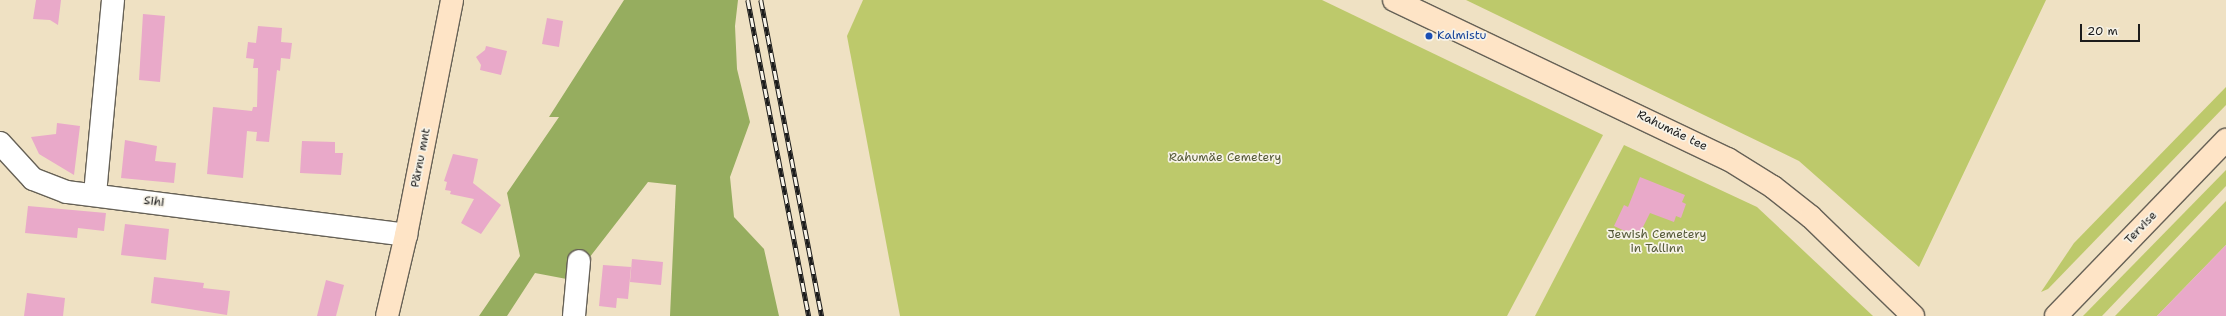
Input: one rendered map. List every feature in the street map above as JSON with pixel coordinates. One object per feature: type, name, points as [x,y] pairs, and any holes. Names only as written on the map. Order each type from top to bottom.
[{"type":"street","points":[[95,194],[113,0]]},
{"type":"street","name":"Pärnu mnt","points":[[387,316],[406,234],[452,0]]},
{"type":"street","name":"Rahumäe tee","points":[[1394,0],[1728,159],[1773,187],[1811,217],[1913,316]]},
{"type":"street","name":"Tervise","points":[[2056,316],[2226,140]]},
{"type":"street","name":"Sihi","points":[[0,144],[33,179],[68,192],[95,194],[406,234]]},
{"type":"street","points":[[574,316],[579,261]]},
{"type":"green space","points":[[624,0],[738,0],[735,26],[737,69],[750,122],[730,177],[734,217],[764,249],[779,316],[670,316],[676,185],[648,182],[572,280],[535,273],[507,316],[479,316],[520,256],[507,193],[559,117],[549,117]]},
{"type":"green space","name":"Rahumäe Cemetery","points":[[863,0],[1322,0],[1603,135],[1507,316],[900,316],[847,36]]},
{"type":"green space","points":[[1466,0],[2046,0],[1919,267],[1799,161]]},
{"type":"green space","points":[[2226,87],[2226,105],[2048,289],[2041,292],[2074,243]]},
{"type":"green space","name":"Jewish Cemetery in Tallinn","points":[[1624,145],[1757,207],[1873,316],[1535,316]]},
{"type":"green space","points":[[2226,170],[2226,186],[2102,316],[2083,316]]},
{"type":"green space","points":[[2226,201],[2226,245],[2157,316],[2115,316]]},
{"type":"building","points":[[36,0],[61,0],[58,25],[50,20],[33,19]]},
{"type":"building","points":[[143,14],[165,16],[160,82],[139,80]]},
{"type":"building","points":[[547,18],[563,21],[559,47],[542,44]]},
{"type":"building","points":[[258,26],[282,28],[281,42],[292,43],[290,59],[281,58],[280,71],[277,70],[269,142],[256,141],[257,132],[247,131],[243,178],[207,174],[213,107],[252,111],[253,107],[257,107],[258,68],[253,68],[254,59],[246,58],[248,42],[256,43]]},
{"type":"building","points":[[486,46],[507,51],[501,75],[480,70],[481,65],[476,57],[485,50]]},
{"type":"building","points":[[57,123],[80,126],[74,175],[39,154],[31,137],[56,134]]},
{"type":"building","points":[[125,140],[157,146],[155,161],[176,163],[174,183],[121,178]]},
{"type":"building","points":[[302,141],[335,142],[335,153],[343,153],[341,175],[300,173]]},
{"type":"building","points":[[453,154],[478,159],[473,183],[501,205],[481,234],[461,223],[474,199],[450,194],[451,191],[445,190],[447,182],[444,181]]},
{"type":"building","points":[[1640,177],[1685,195],[1682,202],[1686,204],[1681,218],[1676,216],[1674,222],[1650,213],[1638,237],[1614,226],[1624,205],[1628,207]]},
{"type":"building","points":[[28,206],[106,213],[104,231],[78,228],[77,238],[25,233]]},
{"type":"building","points":[[125,224],[169,229],[166,260],[121,255]]},
{"type":"building","points":[[2226,245],[2226,316],[2157,316]]},
{"type":"building","points":[[632,259],[663,262],[661,285],[630,282]]},
{"type":"building","points":[[603,265],[631,267],[628,299],[617,298],[616,308],[599,306]]},
{"type":"building","points":[[154,277],[204,283],[203,288],[230,291],[227,315],[151,303]]},
{"type":"building","points":[[326,280],[344,285],[336,316],[317,316]]},
{"type":"building","points":[[27,293],[65,298],[63,316],[24,316]]},
{"type":"railway","points":[[748,0],[809,316]]},
{"type":"railway","points":[[761,0],[822,316]]},
{"type":"place","name":"Kalmistu","points":[[1429,36]]}]
